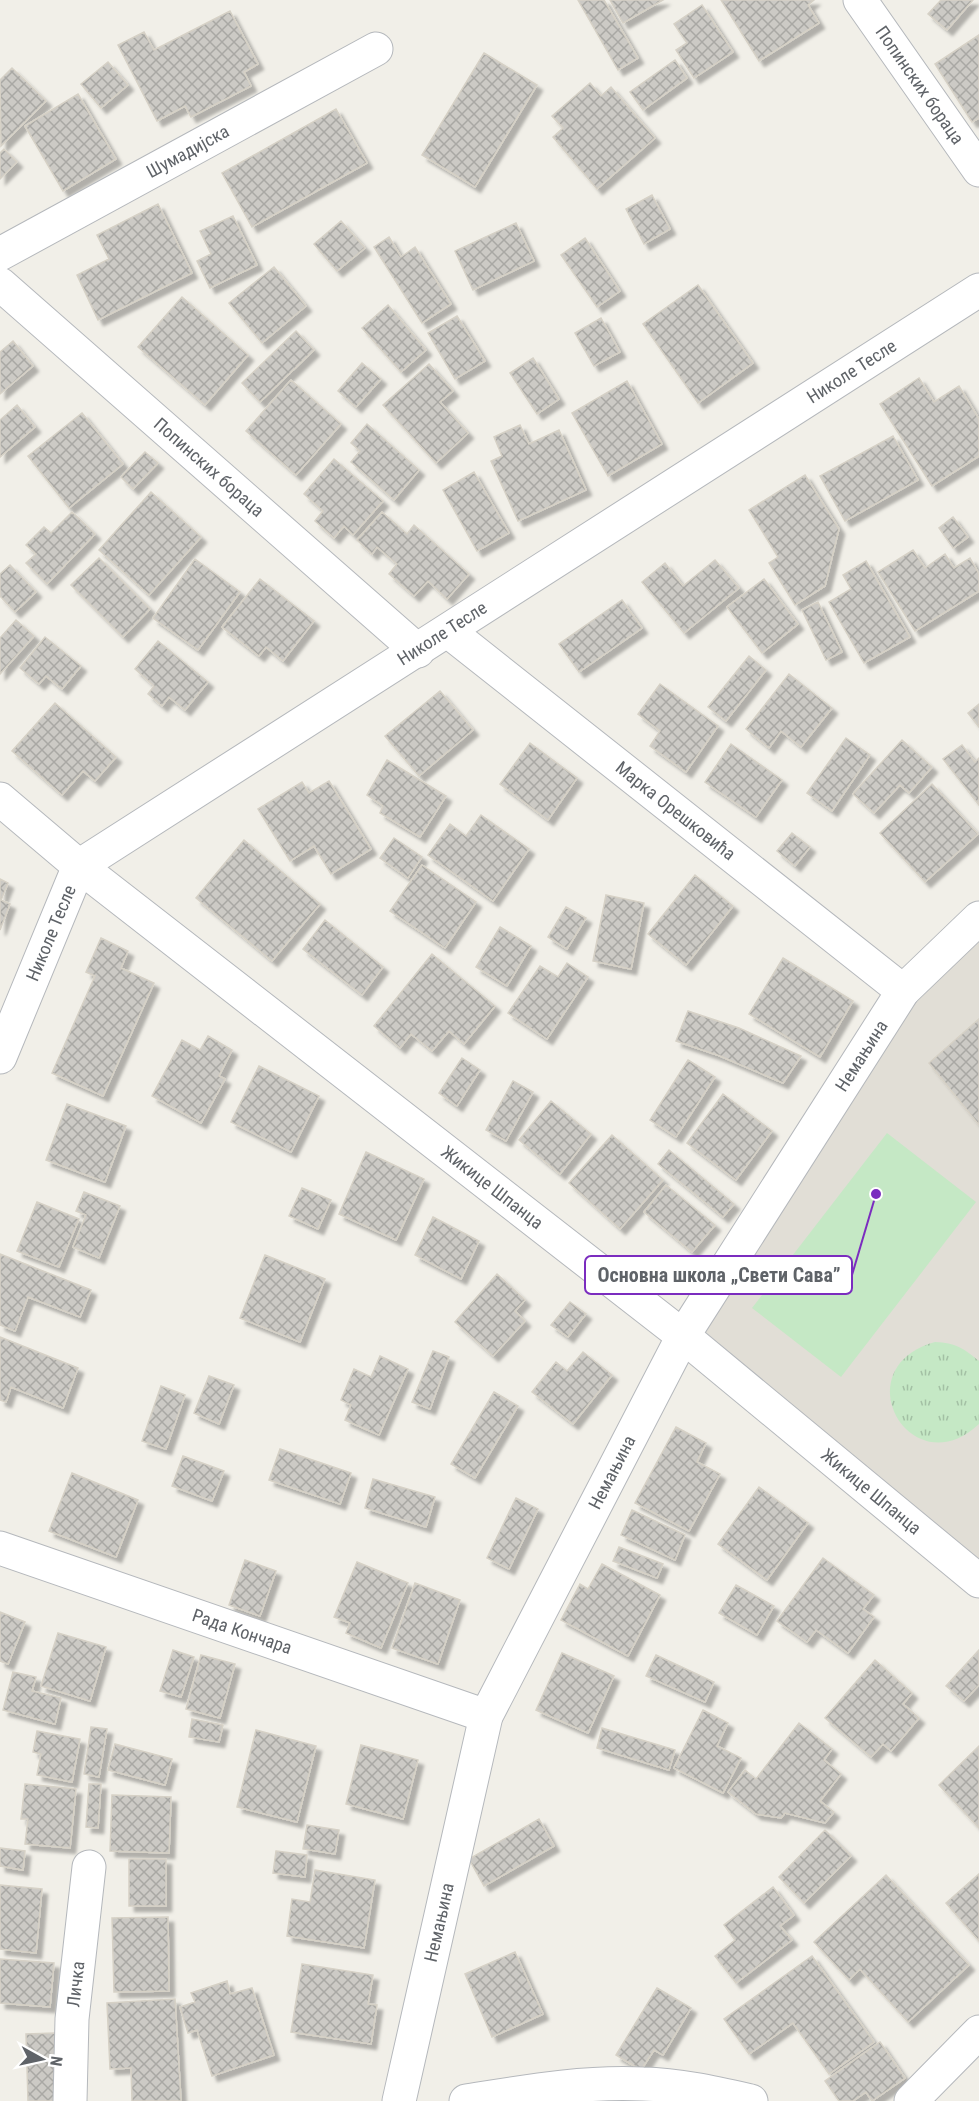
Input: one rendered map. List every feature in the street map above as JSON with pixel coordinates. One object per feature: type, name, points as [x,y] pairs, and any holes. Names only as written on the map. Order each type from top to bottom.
[{"type":"street","name":"Попинских бораца","points":[[860,0],[979,170]]},
{"type":"street","name":"Шумадијска","points":[[0,254],[376,49]]},
{"type":"street","name":"Попинских бораца","points":[[0,284],[418,651]]},
{"type":"street","name":"Николе Тесле","points":[[0,1057],[79,866],[979,290]]},
{"type":"street","name":"Марка Орешковића","points":[[448,631],[903,991]]},
{"type":"street","name":"Жикице Шпанца","points":[[0,800],[79,866],[683,1336],[979,1581]]},
{"type":"street","name":"Немањина","points":[[399,2101],[486,1716],[683,1336],[903,991],[979,918]]},
{"type":"street","name":"Рада Кончара","points":[[0,1548],[486,1716]]},
{"type":"street","name":"Личка","points":[[70,2101],[72,2019],[88,1866]]},
{"type":"street","points":[[911,2101],[979,2032]]},
{"type":"street","points":[[466,2101],[522,2092],[641,2084],[679,2086],[751,2101]]},
{"type":"shaded area","points":[[979,920],[979,1581],[683,1336],[903,991]]},
{"type":"green space","points":[[887,1133],[976,1202],[841,1377],[752,1308]]},
{"type":"green space","points":[[935,1342],[959,1347],[979,1361],[979,1424],[954,1440],[930,1442],[911,1433],[897,1417],[890,1396],[893,1375],[907,1356]]},
{"type":"building","points":[[578,0],[604,0],[638,58],[618,70]]},
{"type":"building","points":[[610,0],[663,0],[623,23]]},
{"type":"building","points":[[721,0],[814,0],[808,5],[819,23],[759,61]]},
{"type":"building","points":[[941,0],[973,0],[947,30],[928,14]]},
{"type":"building","points":[[702,5],[733,52],[694,78],[676,50],[687,43],[674,24]]},
{"type":"building","points":[[230,11],[258,64],[244,72],[251,86],[191,117],[185,106],[157,121],[118,45],[144,32],[154,50]]},
{"type":"building","points":[[979,35],[979,118],[972,122],[935,64]]},
{"type":"building","points":[[484,53],[537,85],[475,187],[422,155]]},
{"type":"building","points":[[675,60],[687,78],[643,110],[630,92]]},
{"type":"building","points":[[108,62],[128,85],[101,108],[81,84]]},
{"type":"building","points":[[12,68],[46,101],[1,146],[0,80]]},
{"type":"building","points":[[590,83],[601,96],[611,87],[655,138],[597,189],[553,137],[563,128],[552,116]]},
{"type":"building","points":[[78,94],[116,159],[63,191],[25,126]]},
{"type":"building","points":[[336,109],[367,163],[252,227],[222,173]]},
{"type":"building","points":[[4,149],[17,162],[0,179],[0,153]]},
{"type":"building","points":[[652,195],[670,229],[644,244],[626,209]]},
{"type":"building","points":[[158,204],[192,273],[98,320],[77,275],[109,259],[97,235]]},
{"type":"building","points":[[233,216],[257,265],[210,288],[197,261],[211,254],[200,231]]},
{"type":"building","points":[[341,221],[365,248],[337,271],[314,244]]},
{"type":"building","points":[[516,223],[534,261],[473,290],[455,251]]},
{"type":"building","points":[[389,237],[401,257],[415,247],[451,304],[422,323],[374,247]]},
{"type":"building","points":[[585,238],[620,291],[597,307],[561,255]]},
{"type":"building","points":[[274,267],[306,306],[262,343],[229,303]]},
{"type":"building","points":[[698,285],[753,363],[698,403],[643,324]]},
{"type":"building","points":[[182,297],[248,355],[205,405],[138,347]]},
{"type":"building","points":[[388,305],[426,350],[401,372],[362,328]]},
{"type":"building","points":[[457,316],[485,361],[455,379],[428,333]]},
{"type":"building","points":[[601,318],[620,352],[594,366],[575,333]]},
{"type":"building","points":[[296,331],[314,350],[260,402],[242,383]]},
{"type":"building","points":[[13,341],[33,366],[0,394],[0,352]]},
{"type":"building","points":[[533,358],[559,399],[537,414],[510,373]]},
{"type":"building","points":[[362,363],[381,379],[356,407],[338,391]]},
{"type":"building","points":[[429,364],[453,391],[440,402],[468,433],[436,463],[383,405]]},
{"type":"building","points":[[919,378],[934,402],[959,386],[979,419],[979,456],[932,486],[880,404]]},
{"type":"building","points":[[291,380],[341,424],[296,475],[246,431]]},
{"type":"building","points":[[627,381],[662,444],[608,476],[572,413]]},
{"type":"building","points":[[17,405],[35,427],[0,457],[0,420]]},
{"type":"building","points":[[82,413],[123,464],[69,508],[28,456]]},
{"type":"building","points":[[367,424],[419,470],[394,500],[351,462],[360,451],[351,443]]},
{"type":"building","points":[[520,425],[529,444],[559,430],[586,490],[518,521],[491,461],[502,456],[494,437]]},
{"type":"building","points":[[893,436],[918,480],[845,521],[820,476]]},
{"type":"building","points":[[145,452],[158,463],[133,489],[121,477]]},
{"type":"building","points":[[334,459],[383,501],[353,535],[344,526],[334,538],[315,521],[323,511],[304,494]]},
{"type":"building","points":[[474,472],[509,533],[477,551],[443,490]]},
{"type":"building","points":[[805,475],[839,529],[825,586],[795,605],[769,563],[778,557],[749,510]]},
{"type":"building","points":[[151,492],[201,537],[149,595],[99,550]]},
{"type":"building","points":[[72,512],[95,534],[47,584],[26,563],[36,554],[26,545],[44,527],[51,533]]},
{"type":"building","points":[[382,512],[407,534],[414,525],[469,574],[447,599],[428,581],[414,596],[389,574],[397,564],[377,547],[372,554],[357,540]]},
{"type":"building","points":[[953,517],[968,537],[953,548],[939,528]]},
{"type":"building","points":[[913,550],[925,568],[945,554],[954,568],[970,558],[979,574],[979,591],[915,631],[878,572]]},
{"type":"building","points":[[99,558],[150,609],[123,637],[71,585]]},
{"type":"building","points":[[195,559],[240,592],[198,650],[153,618]]},
{"type":"building","points":[[715,560],[739,588],[684,633],[642,582],[665,563],[683,586]]},
{"type":"building","points":[[866,561],[910,637],[864,663],[829,602],[851,589],[843,575]]},
{"type":"building","points":[[10,565],[36,592],[15,612],[0,596],[0,574]]},
{"type":"building","points":[[260,579],[314,621],[283,661],[266,647],[259,656],[222,627]]},
{"type":"building","points":[[764,579],[798,624],[762,653],[727,607]]},
{"type":"building","points":[[622,600],[642,628],[579,672],[559,644]]},
{"type":"building","points":[[818,602],[842,652],[826,660],[802,610]]},
{"type":"building","points":[[16,620],[34,636],[0,674],[0,638]]},
{"type":"building","points":[[45,637],[81,666],[62,689],[46,676],[39,684],[20,668]]},
{"type":"building","points":[[158,641],[208,682],[185,710],[169,697],[162,706],[148,694],[154,686],[135,669]]},
{"type":"building","points":[[749,656],[766,670],[726,721],[708,707]]},
{"type":"building","points":[[789,674],[832,708],[801,747],[781,731],[769,748],[746,729]]},
{"type":"building","points":[[660,684],[718,726],[686,772],[650,746],[660,731],[638,714]]},
{"type":"building","points":[[440,691],[473,730],[419,776],[385,736]]},
{"type":"building","points":[[55,703],[116,757],[95,781],[83,771],[62,795],[12,751]]},
{"type":"building","points":[[979,704],[979,727],[968,713]]},
{"type":"building","points":[[846,738],[870,755],[832,811],[807,793]]},
{"type":"building","points":[[902,740],[932,767],[909,793],[900,785],[874,813],[853,794]]},
{"type":"building","points":[[530,743],[577,778],[548,820],[500,784]]},
{"type":"building","points":[[731,744],[782,780],[756,817],[705,782]]},
{"type":"building","points":[[962,745],[975,762],[979,758],[979,805],[943,759]]},
{"type":"building","points":[[387,760],[446,796],[420,837],[380,813],[383,806],[367,795]]},
{"type":"building","points":[[329,781],[371,849],[331,874],[314,846],[290,861],[258,809],[302,782],[309,793]]},
{"type":"building","points":[[932,784],[978,834],[925,882],[880,833]]},
{"type":"building","points":[[481,815],[529,849],[493,901],[428,855],[450,824],[466,836]]},
{"type":"building","points":[[792,833],[810,847],[795,866],[777,851]]},
{"type":"building","points":[[394,838],[422,857],[408,878],[380,858]]},
{"type":"building","points":[[244,840],[320,904],[272,961],[196,898]]},
{"type":"building","points":[[422,865],[476,902],[445,948],[390,911]]},
{"type":"building","points":[[695,875],[733,906],[686,965],[648,934]]},
{"type":"building","points":[[0,879],[8,883],[1,900],[10,904],[0,930]]},
{"type":"building","points":[[606,895],[644,903],[631,969],[593,961]]},
{"type":"building","points":[[566,907],[586,918],[567,949],[548,937]]},
{"type":"building","points":[[325,920],[383,967],[362,995],[303,949]]},
{"type":"building","points":[[500,927],[531,946],[507,986],[476,967]]},
{"type":"building","points":[[101,938],[128,951],[121,968],[154,983],[103,1096],[52,1073],[95,976],[86,972]]},
{"type":"building","points":[[432,954],[495,1006],[464,1044],[449,1031],[432,1051],[411,1034],[400,1048],[374,1026]]},
{"type":"building","points":[[783,958],[853,1001],[820,1057],[749,1014]]},
{"type":"building","points":[[567,963],[588,977],[547,1039],[508,1013],[540,966],[558,977]]},
{"type":"building","points":[[688,1011],[739,1028],[801,1056],[783,1083],[720,1056],[676,1041]]},
{"type":"building","points":[[979,1019],[979,1125],[929,1063]]},
{"type":"building","points":[[208,1036],[232,1050],[219,1076],[225,1079],[201,1123],[152,1096],[182,1040],[200,1050]]},
{"type":"building","points":[[462,1058],[480,1070],[457,1106],[439,1093]]},
{"type":"building","points":[[688,1060],[715,1077],[676,1137],[650,1120]]},
{"type":"building","points":[[259,1066],[319,1096],[291,1152],[231,1122]]},
{"type":"building","points":[[513,1081],[533,1092],[506,1141],[486,1130]]},
{"type":"building","points":[[723,1094],[772,1131],[736,1180],[687,1143]]},
{"type":"building","points":[[551,1101],[591,1134],[560,1174],[519,1140]]},
{"type":"building","points":[[67,1104],[126,1126],[105,1182],[46,1160]]},
{"type":"building","points":[[612,1135],[663,1180],[620,1229],[569,1183]]},
{"type":"building","points":[[669,1150],[734,1204],[723,1217],[658,1164]]},
{"type":"building","points":[[366,1152],[424,1179],[396,1240],[339,1214]]},
{"type":"building","points":[[666,1185],[715,1225],[692,1252],[644,1212]]},
{"type":"building","points":[[302,1188],[331,1200],[318,1229],[289,1216]]},
{"type":"building","points":[[84,1192],[120,1206],[99,1258],[73,1247],[86,1215],[76,1211]]},
{"type":"building","points":[[37,1202],[79,1219],[59,1267],[17,1251]]},
{"type":"building","points":[[433,1217],[479,1241],[461,1279],[415,1255]]},
{"type":"building","points":[[0,1254],[91,1290],[80,1317],[28,1297],[15,1331],[0,1325]]},
{"type":"building","points":[[265,1255],[325,1279],[300,1342],[240,1318]]},
{"type":"building","points":[[497,1274],[525,1300],[515,1311],[525,1321],[493,1356],[455,1322]]},
{"type":"building","points":[[570,1302],[586,1314],[568,1337],[551,1325]]},
{"type":"building","points":[[0,1337],[78,1368],[63,1408],[11,1387],[6,1402],[0,1400]]},
{"type":"building","points":[[433,1351],[449,1357],[430,1409],[412,1402]]},
{"type":"building","points":[[583,1352],[612,1375],[573,1424],[532,1392],[556,1362],[567,1371]]},
{"type":"building","points":[[380,1356],[408,1369],[379,1435],[345,1420],[351,1405],[341,1400],[354,1369],[371,1377]]},
{"type":"building","points":[[209,1376],[234,1385],[219,1424],[194,1413]]},
{"type":"building","points":[[161,1386],[185,1395],[166,1449],[142,1441]]},
{"type":"building","points":[[494,1392],[518,1406],[475,1478],[451,1464]]},
{"type":"building","points":[[676,1427],[706,1443],[697,1462],[720,1474],[689,1531],[635,1503]]},
{"type":"building","points":[[280,1449],[351,1473],[340,1504],[269,1480]]},
{"type":"building","points":[[183,1456],[224,1471],[212,1501],[172,1486]]},
{"type":"building","points":[[72,1473],[138,1500],[116,1557],[49,1531]]},
{"type":"building","points":[[373,1479],[435,1497],[426,1527],[365,1508]]},
{"type":"building","points":[[759,1487],[808,1523],[767,1580],[718,1544]]},
{"type":"building","points":[[516,1498],[538,1509],[509,1569],[487,1558]]},
{"type":"building","points":[[632,1510],[685,1535],[675,1560],[621,1535]]},
{"type":"building","points":[[619,1547],[663,1564],[657,1578],[613,1561]]},
{"type":"building","points":[[823,1558],[874,1595],[863,1609],[874,1617],[848,1653],[816,1630],[807,1642],[777,1621]]},
{"type":"building","points":[[245,1560],[276,1571],[260,1616],[229,1605]]},
{"type":"building","points":[[357,1562],[408,1583],[381,1648],[346,1633],[350,1623],[334,1617]]},
{"type":"building","points":[[602,1564],[660,1595],[628,1656],[561,1620],[580,1584],[588,1589]]},
{"type":"building","points":[[415,1583],[460,1600],[438,1664],[392,1648]]},
{"type":"building","points":[[736,1585],[774,1606],[757,1635],[719,1613]]},
{"type":"building","points":[[0,1612],[25,1622],[8,1664],[0,1661]]},
{"type":"building","points":[[58,1633],[106,1647],[90,1701],[41,1686]]},
{"type":"building","points":[[173,1650],[194,1657],[181,1697],[160,1691]]},
{"type":"building","points":[[979,1650],[979,1685],[964,1701],[946,1686]]},
{"type":"building","points":[[562,1653],[614,1676],[588,1733],[536,1710]]},
{"type":"building","points":[[201,1655],[235,1664],[220,1718],[186,1709]]},
{"type":"building","points":[[656,1655],[714,1682],[705,1702],[646,1676]]},
{"type":"building","points":[[875,1660],[912,1693],[903,1704],[919,1718],[891,1751],[883,1744],[871,1757],[825,1718]]},
{"type":"building","points":[[13,1672],[36,1677],[32,1691],[61,1698],[55,1724],[3,1710]]},
{"type":"building","points":[[703,1710],[728,1723],[717,1746],[741,1758],[723,1793],[674,1768]]},
{"type":"building","points":[[192,1719],[223,1725],[219,1742],[189,1737]]},
{"type":"building","points":[[799,1723],[832,1749],[824,1760],[841,1774],[820,1801],[834,1812],[825,1823],[785,1813],[781,1818],[756,1814],[728,1792],[745,1770],[756,1779]]},
{"type":"building","points":[[91,1727],[107,1729],[99,1777],[84,1774]]},
{"type":"building","points":[[602,1728],[675,1750],[669,1770],[597,1748]]},
{"type":"building","points":[[256,1730],[316,1746],[297,1822],[237,1807]]},
{"type":"building","points":[[37,1731],[80,1739],[72,1782],[37,1775],[41,1754],[33,1752]]},
{"type":"building","points":[[115,1744],[172,1759],[165,1785],[108,1770]]},
{"type":"building","points":[[361,1745],[418,1760],[403,1819],[346,1804]]},
{"type":"building","points":[[979,1746],[979,1828],[939,1785]]},
{"type":"building","points":[[25,1784],[76,1789],[70,1848],[25,1844],[28,1819],[21,1819]]},
{"type":"building","points":[[89,1784],[101,1784],[98,1828],[86,1827]]},
{"type":"building","points":[[112,1795],[171,1797],[169,1853],[110,1851]]},
{"type":"building","points":[[539,1819],[554,1846],[484,1886],[469,1859]]},
{"type":"building","points":[[307,1825],[339,1830],[335,1854],[303,1849]]},
{"type":"building","points":[[825,1830],[851,1856],[804,1903],[779,1877]]},
{"type":"building","points":[[0,1848],[25,1851],[23,1870],[0,1866]]},
{"type":"building","points":[[276,1851],[307,1855],[305,1877],[273,1873]]},
{"type":"building","points":[[129,1859],[166,1859],[166,1906],[129,1906]]},
{"type":"building","points":[[315,1870],[375,1880],[364,1948],[287,1936],[292,1899],[310,1902]]},
{"type":"building","points":[[979,1874],[979,1941],[946,1903]]},
{"type":"building","points":[[886,1875],[969,1965],[908,2022],[860,1969],[849,1980],[814,1942]]},
{"type":"building","points":[[0,1885],[42,1889],[36,1953],[0,1949]]},
{"type":"building","points":[[773,1887],[794,1915],[780,1926],[792,1940],[736,1983],[715,1956],[735,1940],[724,1925]]},
{"type":"building","points":[[168,1917],[169,1991],[114,1992],[112,1918]]},
{"type":"building","points":[[515,1952],[543,2014],[492,2037],[465,1974]]},
{"type":"building","points":[[812,1956],[874,2042],[829,2074],[793,2023],[749,2054],[724,2019]]},
{"type":"building","points":[[0,1959],[54,1963],[50,2007],[0,2003]]},
{"type":"building","points":[[302,1964],[373,1975],[368,2004],[377,2005],[371,2044],[291,2032]]},
{"type":"building","points":[[227,1981],[230,1994],[252,1988],[274,2055],[212,2076],[197,2030],[188,2033],[180,2007],[195,2002],[191,1993]]},
{"type":"building","points":[[657,1988],[691,2008],[663,2055],[654,2050],[641,2070],[616,2055]]},
{"type":"building","points":[[175,1999],[181,2101],[132,2101],[131,2068],[110,2069],[107,2003]]},
{"type":"building","points":[[55,2033],[57,2101],[28,2101],[26,2034]]},
{"type":"building","points":[[880,2042],[905,2078],[872,2101],[866,2092],[853,2101],[839,2101],[825,2081]]},
{"type":"place","name":"Основна школа „Свети Сава”","points":[[876,1194]]}]
